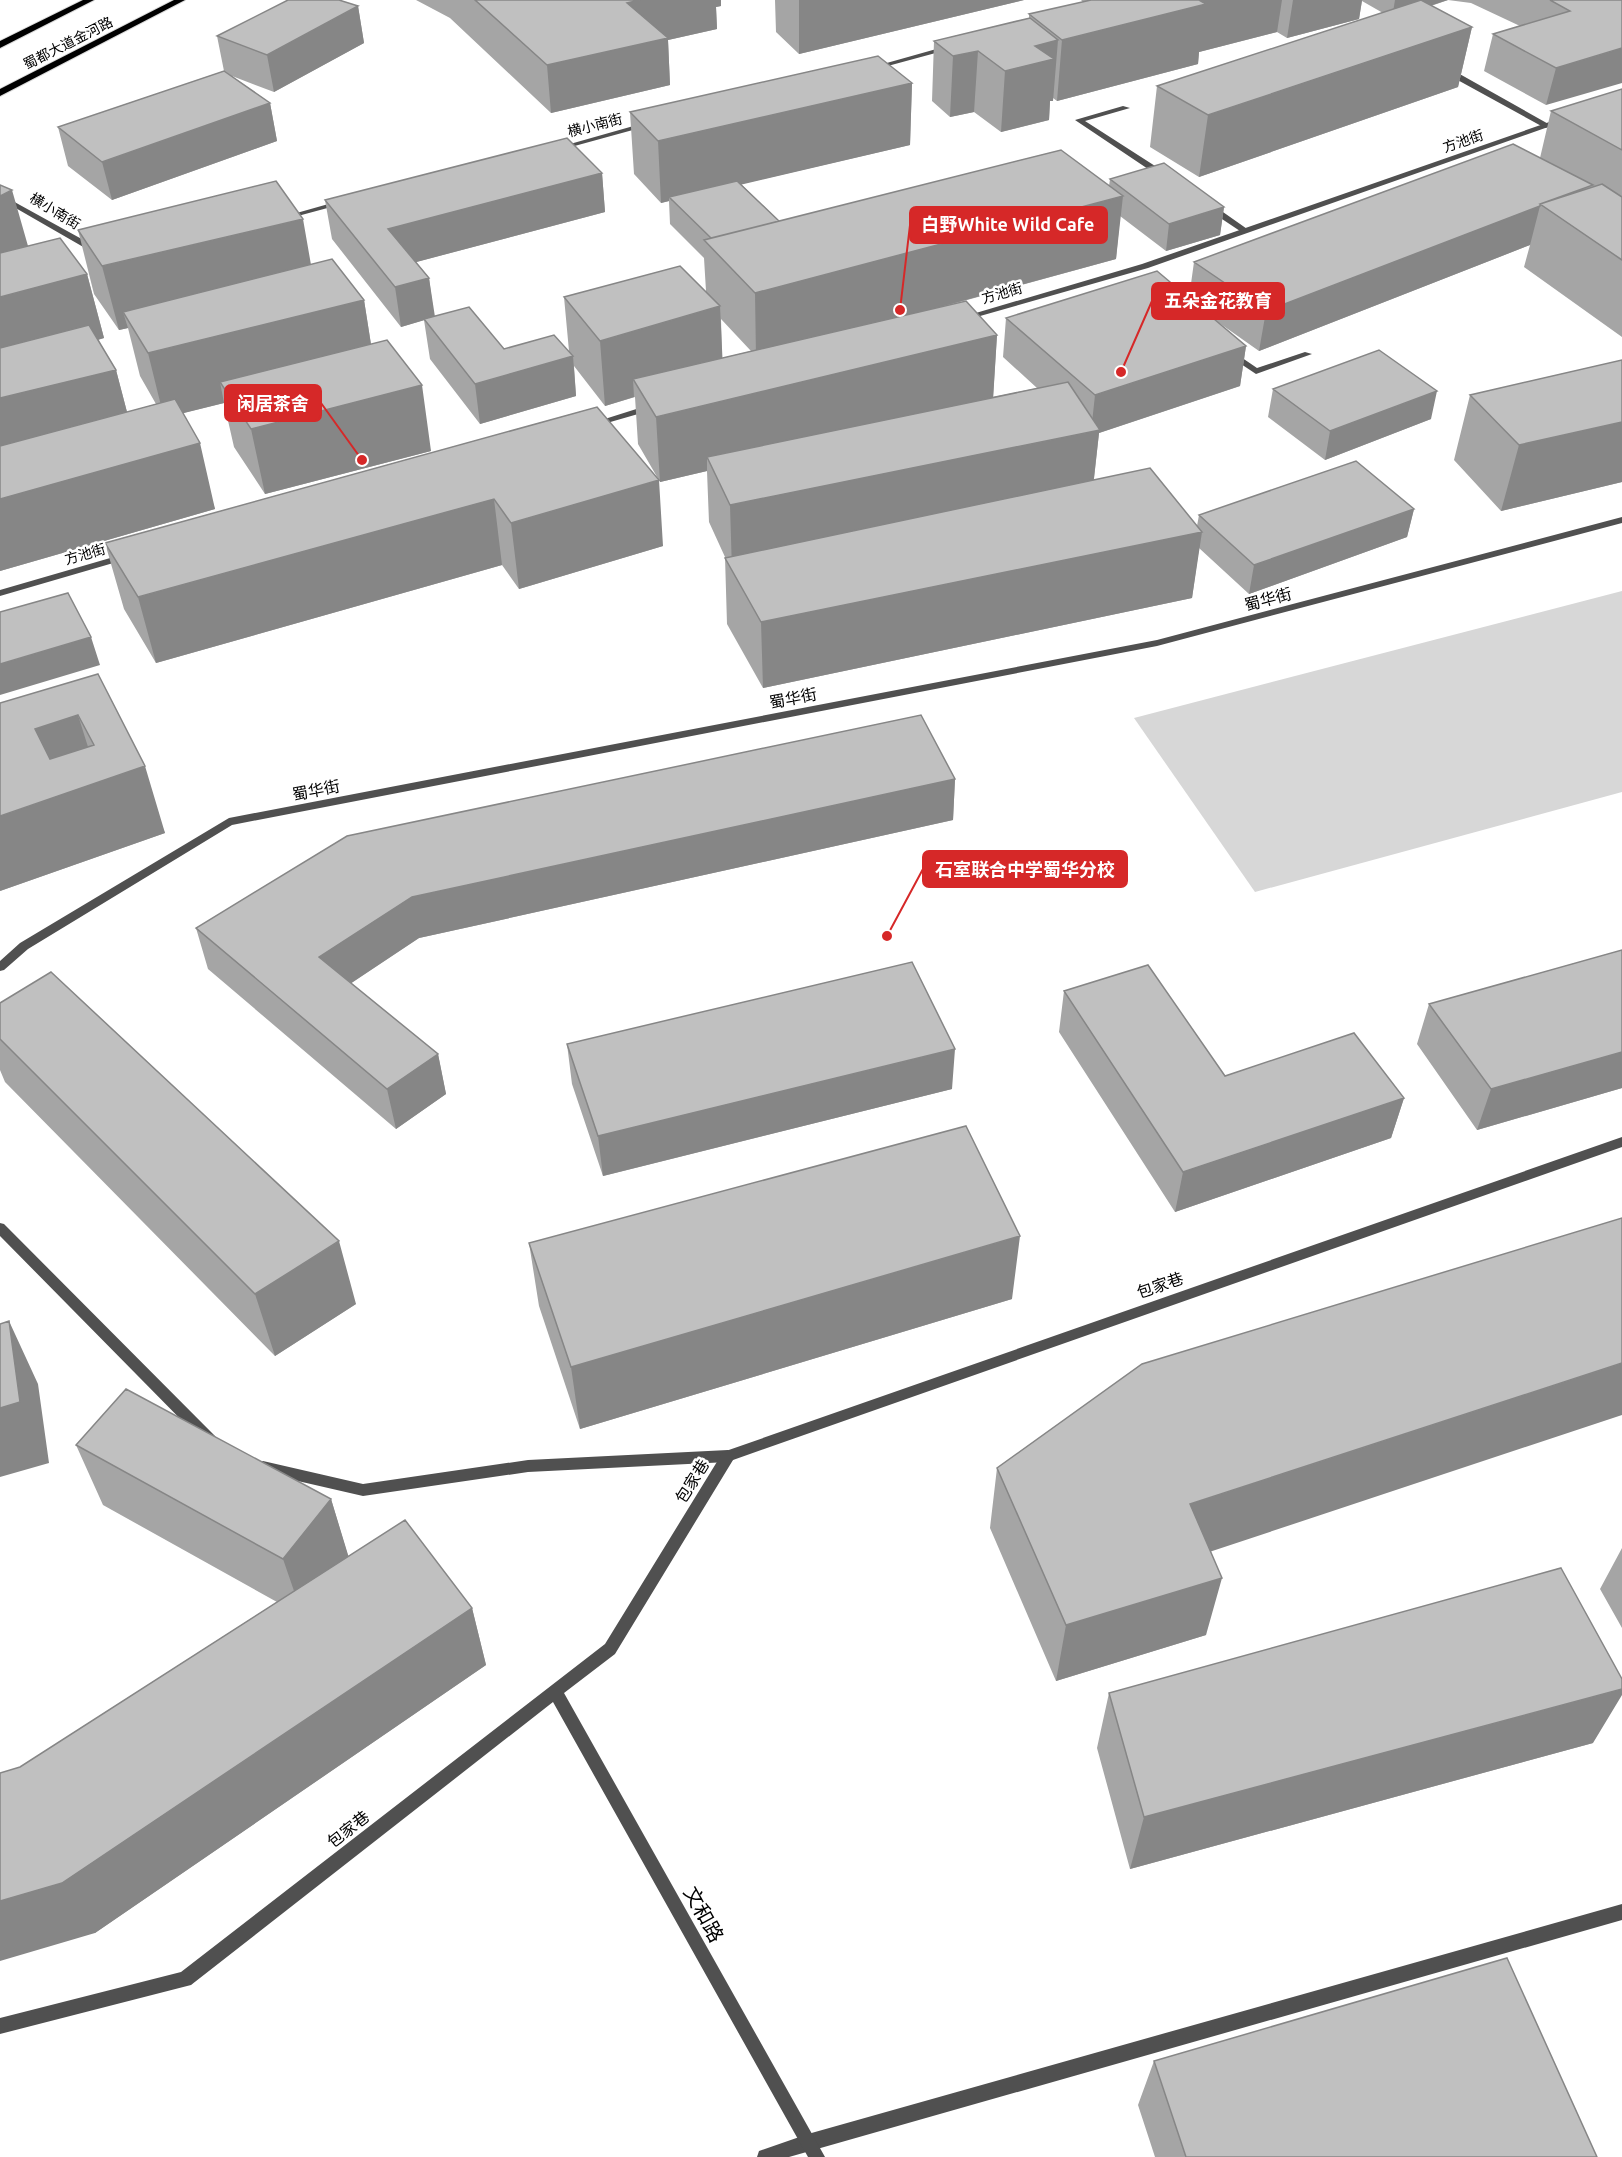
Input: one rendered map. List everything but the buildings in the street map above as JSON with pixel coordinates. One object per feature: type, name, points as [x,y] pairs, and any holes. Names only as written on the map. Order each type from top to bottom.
[{"type":"main road","name":"蜀都大道金河路","points":[[0,45],[90,0]]},
{"type":"main road","name":"蜀都大道金河路","points":[[0,93],[181,0]]},
{"type":"street","points":[[865,70],[956,47]]},
{"type":"street","points":[[1437,65],[1548,126]]},
{"type":"street","points":[[1126,108],[1080,120],[1168,179]]},
{"type":"street","name":"方池街","points":[[951,322],[1122,273],[1569,118]]},
{"type":"street","name":"横小南街","points":[[555,149],[659,122]]},
{"type":"street","name":"横小南街","points":[[0,196],[104,256]]},
{"type":"street","points":[[1197,198],[1246,231]]},
{"type":"street","points":[[276,220],[346,202]]},
{"type":"street","points":[[1122,273],[1132,280]]},
{"type":"street","points":[[1227,350],[1256,371],[1308,354]]},
{"type":"street","points":[[586,426],[654,406]]},
{"type":"street","name":"蜀华街","points":[[0,967],[24,946],[229,822],[1157,644],[1622,520]]},
{"type":"street","name":"方池街","points":[[0,592],[138,553]]},
{"type":"street","name":"包家巷","points":[[0,2026],[185,1979],[610,1649],[728,1456],[1622,1142]]},
{"type":"street","points":[[0,1228],[222,1452]]},
{"type":"street","points":[[252,1465],[363,1490],[528,1466],[728,1456]]},
{"type":"street","name":"文和路","points":[[555,1691],[817,2157]]},
{"type":"street","points":[[765,2157],[808,2142],[1622,1912]]},
{"type":"shaded area","points":[[1622,591],[1622,792],[1255,892],[1134,718]]},
{"type":"place","name":"白野White Wild Cafe","points":[[900,310]]},
{"type":"place","name":"五朵金花教育","points":[[1121,372]]},
{"type":"place","name":"闲居茶舍","points":[[362,460]]},
{"type":"place","name":"石室联合中学蜀华分校","points":[[887,936]]}]
